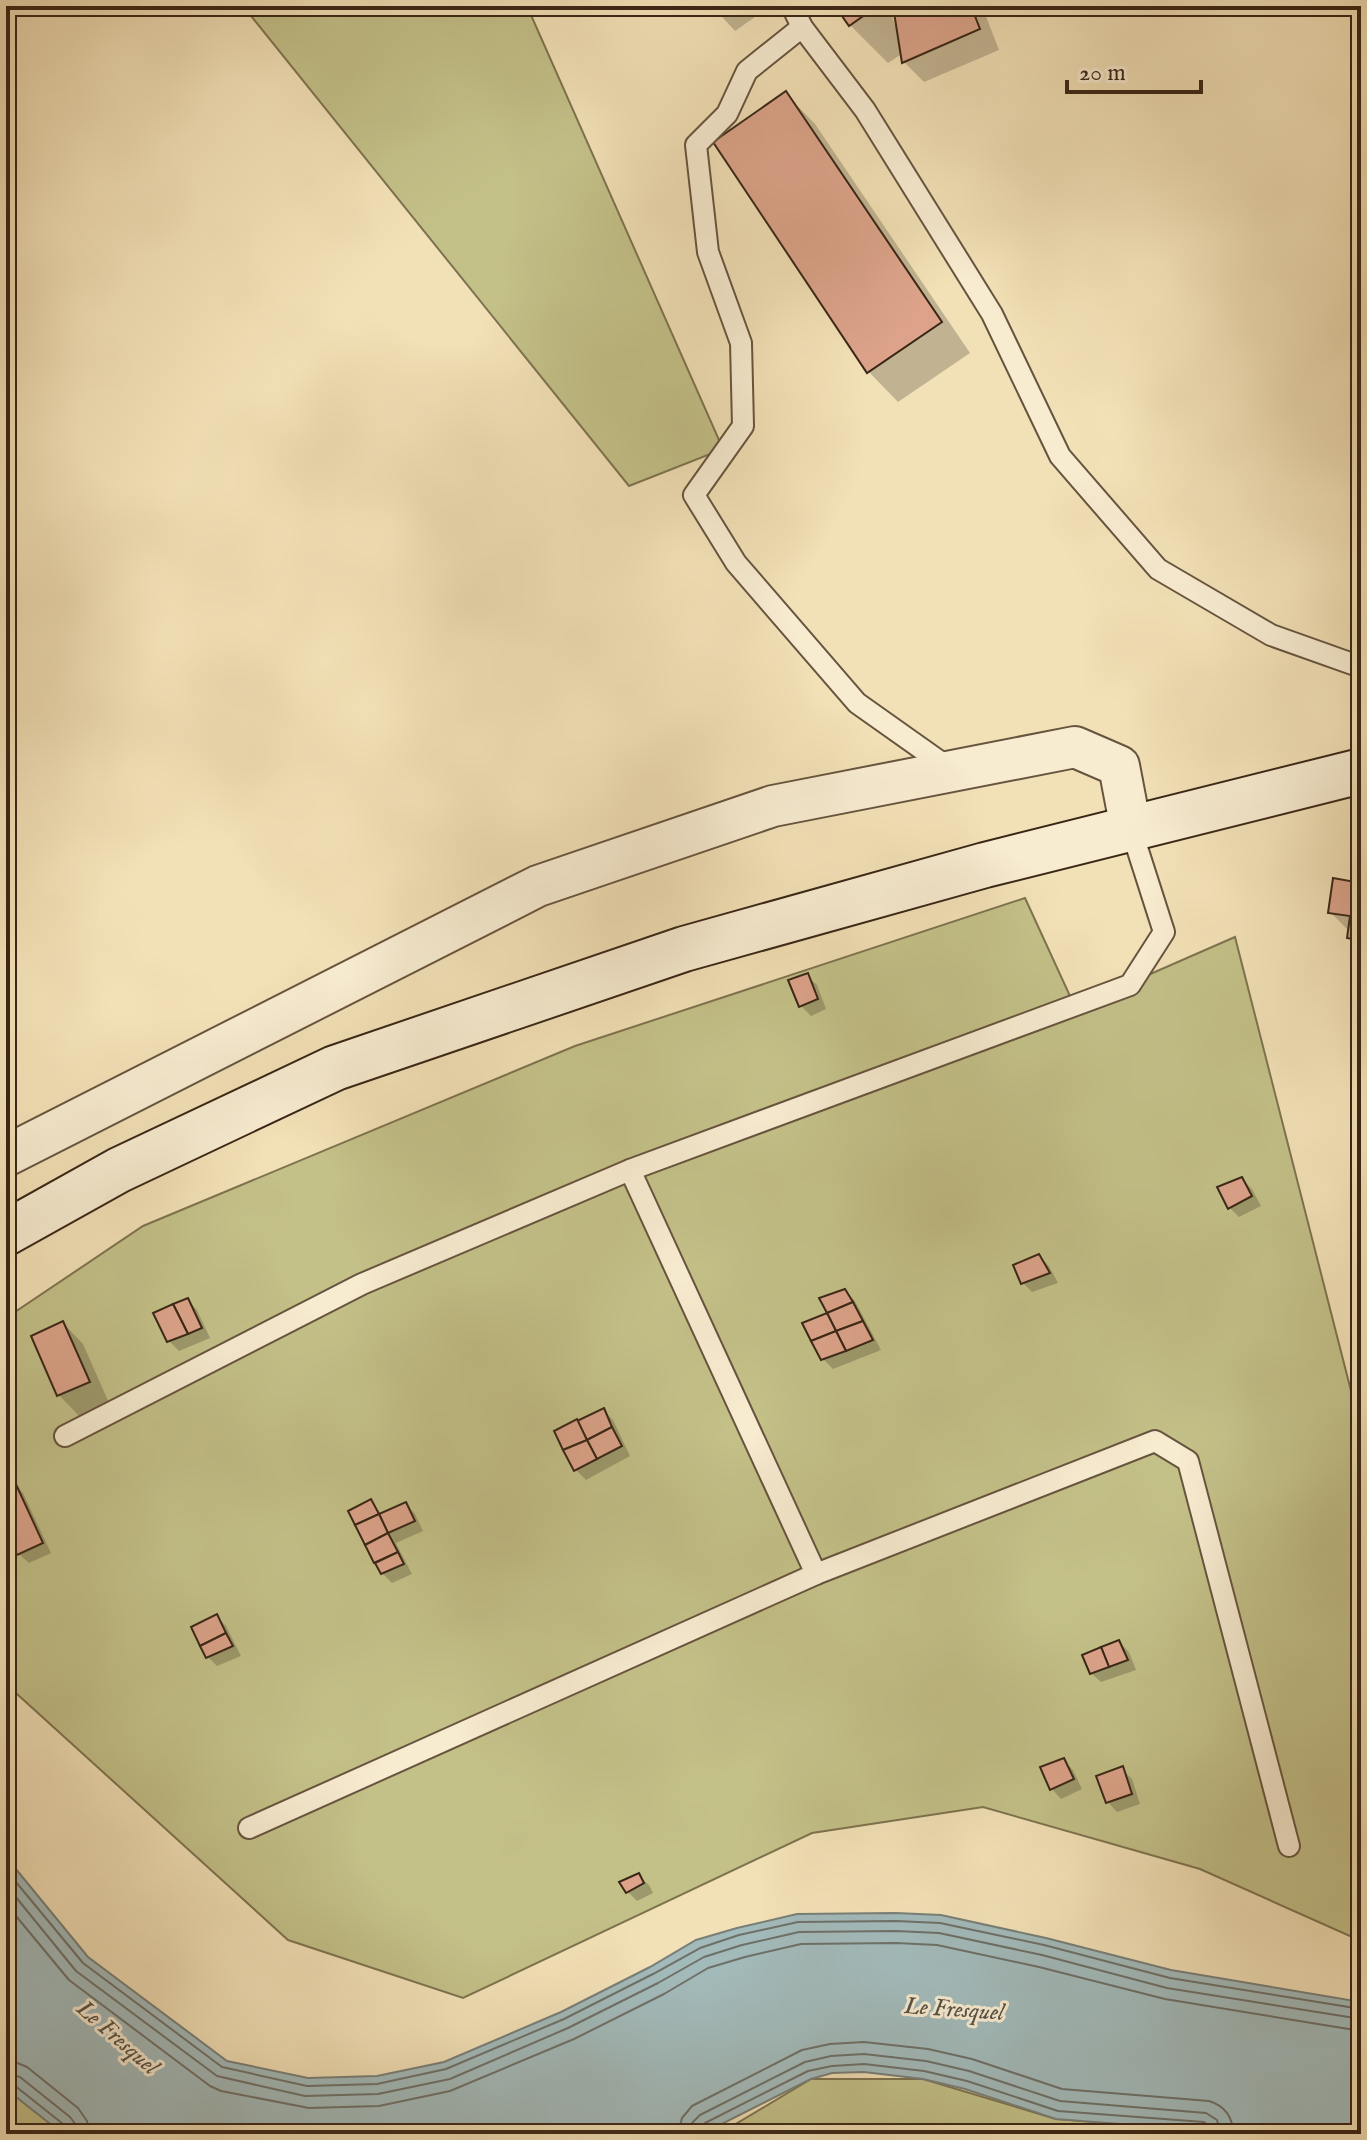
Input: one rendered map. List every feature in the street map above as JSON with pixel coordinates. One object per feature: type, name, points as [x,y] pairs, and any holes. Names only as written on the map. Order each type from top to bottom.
[{"type":"street","points":[[6,1156],[538,886],[773,806],[1075,747],[1119,766],[1131,829]]},
{"type":"street","points":[[6,1233],[119,1170],[335,1068],[684,949],[985,865],[1361,771]]},
{"type":"lane","points":[[792,6],[802,27],[865,110],[992,314],[1060,456],[1158,569],[1271,635],[1361,667]]},
{"type":"lane","points":[[802,27],[747,71],[727,114],[696,145],[708,252],[741,343],[743,426],[694,495],[736,563],[857,703],[953,771]]},
{"type":"lane","points":[[65,1436],[362,1284],[630,1170],[1130,985],[1164,932],[1131,829]]},
{"type":"lane","points":[[630,1170],[816,1574]]},
{"type":"lane","points":[[249,1828],[816,1574],[1155,1441],[1188,1461],[1289,1846]]},
{"type":"shaded area","points":[[243,6],[527,6],[723,449],[629,486]]},
{"type":"shaded area","points":[[1025,898],[1075,1007],[1235,937],[1361,1430],[1361,1941],[1200,1869],[983,1807],[812,1833],[463,1998],[288,1940],[6,1684],[6,1318],[143,1226],[575,1046]]},
{"type":"shaded area","points":[[811,2079],[923,2079],[1056,2119],[1249,2134],[719,2134]]},
{"type":"shaded area","points":[[6,2086],[65,2134],[6,2134]]},
{"type":"water","name":"Le Fresquel","points":[[6,1857],[88,1957],[227,2061],[308,2078],[377,2076],[444,2062],[561,2012],[696,1940],[737,1928],[797,1914],[941,1915],[1171,1970],[1361,2002],[1361,2134],[1249,2134],[1056,2119],[965,2089],[923,2079],[864,2072],[832,2073],[811,2079],[702,2134],[63,2134],[6,2089]]},
{"type":"building","points":[[835,6],[864,6],[866,14],[849,26]]},
{"type":"building","points":[[893,6],[971,6],[980,29],[902,63]]},
{"type":"building","points":[[786,91],[942,322],[867,373],[713,142]]},
{"type":"building","points":[[1333,878],[1361,883],[1361,941],[1347,938],[1350,916],[1328,913]]},
{"type":"building","points":[[808,973],[818,999],[799,1007],[788,980]]},
{"type":"building","points":[[1242,1177],[1252,1196],[1228,1209],[1217,1187]]},
{"type":"building","points":[[1039,1254],[1050,1273],[1021,1284],[1013,1265]]},
{"type":"building","points":[[845,1289],[853,1302],[827,1313],[819,1298]]},
{"type":"building","points":[[188,1298],[202,1328],[188,1334],[173,1304]]},
{"type":"building","points":[[853,1302],[863,1321],[836,1331],[827,1313]]},
{"type":"building","points":[[173,1304],[188,1334],[167,1342],[153,1313]]},
{"type":"building","points":[[827,1313],[836,1331],[811,1341],[802,1323]]},
{"type":"building","points":[[63,1321],[90,1382],[57,1396],[31,1336]]},
{"type":"building","points":[[863,1321],[873,1340],[846,1351],[836,1331]]},
{"type":"building","points":[[836,1331],[846,1351],[821,1360],[811,1341]]},
{"type":"building","points":[[604,1408],[612,1427],[587,1440],[577,1421]]},
{"type":"building","points":[[577,1419],[587,1440],[563,1450],[554,1431]]},
{"type":"building","points":[[612,1427],[622,1446],[597,1459],[587,1440]]},
{"type":"building","points":[[587,1440],[597,1459],[574,1471],[563,1450]]},
{"type":"building","points":[[14,1480],[43,1543],[17,1555],[6,1532],[6,1484]]},
{"type":"building","points":[[371,1499],[379,1514],[355,1525],[348,1511]]},
{"type":"building","points":[[406,1502],[415,1521],[388,1533],[379,1514]]},
{"type":"building","points":[[379,1514],[388,1533],[365,1545],[355,1525]]},
{"type":"building","points":[[388,1533],[398,1552],[374,1563],[365,1545]]},
{"type":"building","points":[[398,1552],[404,1564],[381,1574],[375,1563]]},
{"type":"building","points":[[217,1614],[226,1633],[200,1646],[191,1627]]},
{"type":"building","points":[[226,1633],[233,1646],[206,1658],[200,1646]]},
{"type":"building","points":[[1119,1640],[1128,1660],[1109,1667],[1101,1647]]},
{"type":"building","points":[[1101,1647],[1109,1667],[1090,1674],[1082,1655]]},
{"type":"building","points":[[1064,1758],[1074,1779],[1050,1790],[1040,1767]]},
{"type":"building","points":[[1123,1766],[1132,1794],[1106,1803],[1096,1776]]},
{"type":"building","points":[[639,1873],[644,1883],[626,1893],[619,1882]]}]
